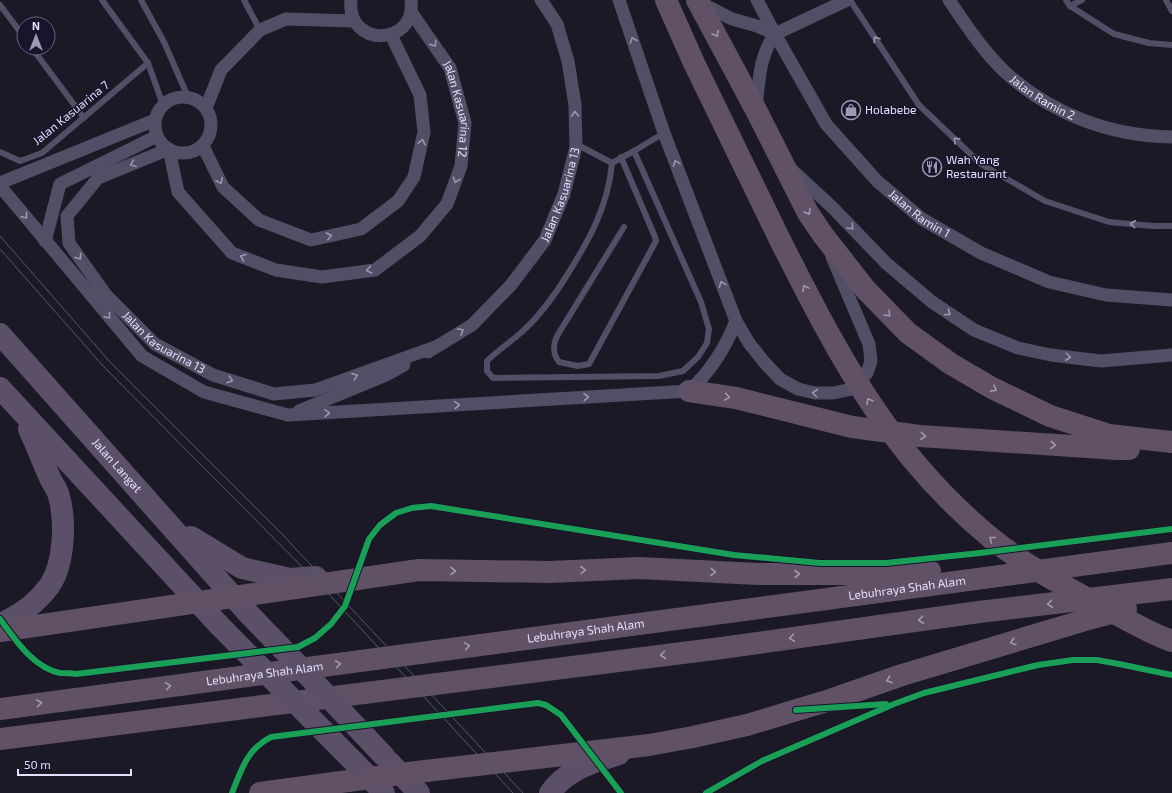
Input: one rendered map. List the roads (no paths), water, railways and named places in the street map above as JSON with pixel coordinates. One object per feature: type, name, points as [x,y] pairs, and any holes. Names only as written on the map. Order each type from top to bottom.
[{"type":"highway","points":[[666,0],[694,63],[780,240],[832,340],[874,408],[911,458],[951,503],[992,539],[1026,563],[1075,592],[1172,641]]},
{"type":"highway","points":[[698,1],[783,161],[808,213],[823,235],[866,290],[908,333],[951,364],[992,388],[1050,416],[1109,435],[1172,442]]},
{"type":"highway","name":"Jalan Langat","points":[[0,334],[240,604],[419,793]]},
{"type":"highway","points":[[0,388],[218,624],[370,779]]},
{"type":"highway","points":[[689,391],[736,398],[852,427],[920,436],[1117,449],[1172,447]]},
{"type":"highway","points":[[0,624],[14,618],[38,598],[50,584],[56,570],[62,546],[64,517],[58,492],[51,480],[22,412]]},
{"type":"highway","points":[[165,519],[204,546],[242,568],[290,579],[419,570],[550,572],[639,568],[758,574],[886,574],[1107,561]]},
{"type":"highway","name":"Lebuhraya Shah Alam","points":[[0,708],[1172,553]]},
{"type":"highway","points":[[0,631],[199,603],[240,604],[419,570]]},
{"type":"highway","points":[[0,739],[722,648],[979,612],[1172,589]]},
{"type":"highway","points":[[260,793],[400,774],[649,745],[747,724],[830,700],[917,670],[1092,618],[1172,598]]},
{"type":"highway","points":[[550,793],[565,776],[581,767],[649,745]]},
{"type":"street","points":[[351,0],[354,21],[361,29],[370,34],[381,36],[391,35],[404,26],[409,19],[412,3]]},
{"type":"street","name":"Jalan Kasuarina 13","points":[[288,415],[386,375],[472,325],[511,284],[545,240],[564,194],[576,144],[575,104],[568,61],[556,24],[541,0]]},
{"type":"street","points":[[619,0],[664,133],[736,321],[749,343],[780,379],[798,390],[815,394],[833,394],[852,389],[867,373],[871,361],[869,344],[823,235]]},
{"type":"street","name":"Jalan Ramin 1","points":[[757,0],[826,124],[877,181],[922,219],[981,253],[1049,282],[1106,295],[1172,300]]},
{"type":"street","points":[[756,110],[760,67],[768,44],[775,34],[847,0]]},
{"type":"street","name":"Jalan Ramin 2","points":[[948,0],[973,36],[1005,71],[1037,97],[1060,110],[1096,126],[1149,136],[1172,137]]},
{"type":"street","points":[[698,1],[732,19],[756,26],[775,34]]},
{"type":"street","name":"Jalan Kasuarina 12","points":[[169,149],[178,192],[232,253],[276,270],[322,277],[374,270],[420,236],[447,204],[460,166],[464,123],[450,68],[412,3]]},
{"type":"street","points":[[206,108],[221,70],[260,30],[286,18],[354,21]]},
{"type":"street","points":[[203,146],[223,187],[259,220],[311,240],[360,229],[398,202],[414,177],[424,132],[420,94],[391,35]]},
{"type":"street","points":[[188,97],[195,99],[206,108],[211,120],[211,132],[203,146],[195,151],[177,153],[162,144],[157,136],[155,120],[163,105],[175,98],[188,97]]},
{"type":"street","points":[[0,182],[155,120]]},
{"type":"street","points":[[45,241],[60,184],[157,136]]},
{"type":"street","name":"Jalan Kasuarina 13","points":[[169,149],[98,178],[67,216],[69,243],[106,296],[156,344],[213,375],[274,394],[315,390],[435,347]]},
{"type":"street","points":[[783,161],[832,207],[886,263],[932,302],[974,330],[1018,348],[1051,355],[1101,361],[1172,355]]},
{"type":"street","points":[[0,186],[142,356],[204,392],[288,415],[689,391],[701,380],[719,357],[730,337],[736,321]]},
{"type":"lane","points":[[102,0],[148,63],[163,105]]},
{"type":"lane","points":[[141,0],[164,42],[188,97]]},
{"type":"lane","points":[[244,0],[260,30]]},
{"type":"lane","points":[[850,0],[919,104],[981,164],[1045,201],[1109,222],[1152,226],[1172,226]]},
{"type":"lane","points":[[1066,0],[1070,6],[1114,34],[1149,43],[1172,45]]},
{"type":"lane","points":[[1070,6],[1082,0]]},
{"type":"lane","points":[[1166,0],[1172,11]]},
{"type":"lane","points":[[0,5],[16,27]]},
{"type":"lane","points":[[38,56],[84,118]]},
{"type":"lane","name":"Jalan Kasuarina 7","points":[[0,152],[20,161],[42,153],[148,63]]},
{"type":"lane","points":[[612,163],[664,133]]},
{"type":"lane","points":[[576,144],[612,163]]},
{"type":"lane","points":[[612,163],[611,177],[603,209],[584,248],[544,308],[527,328],[497,351],[487,361],[487,371],[493,378],[658,376],[683,370],[698,357],[707,343],[709,329],[701,302],[634,151]]},
{"type":"lane","points":[[621,157],[656,241],[589,364],[578,366],[558,362],[555,357],[554,350],[554,343],[557,336],[624,227]]},
{"type":"tram line","points":[[0,236],[110,362],[282,534],[523,793]]},
{"type":"tram line","points":[[0,249],[104,367],[326,591],[513,793]]},
{"type":"place","name":"Holabebe","points":[[851,110]]},
{"type":"place","name":"Wah Yang Restaurant","points":[[932,167]]}]
